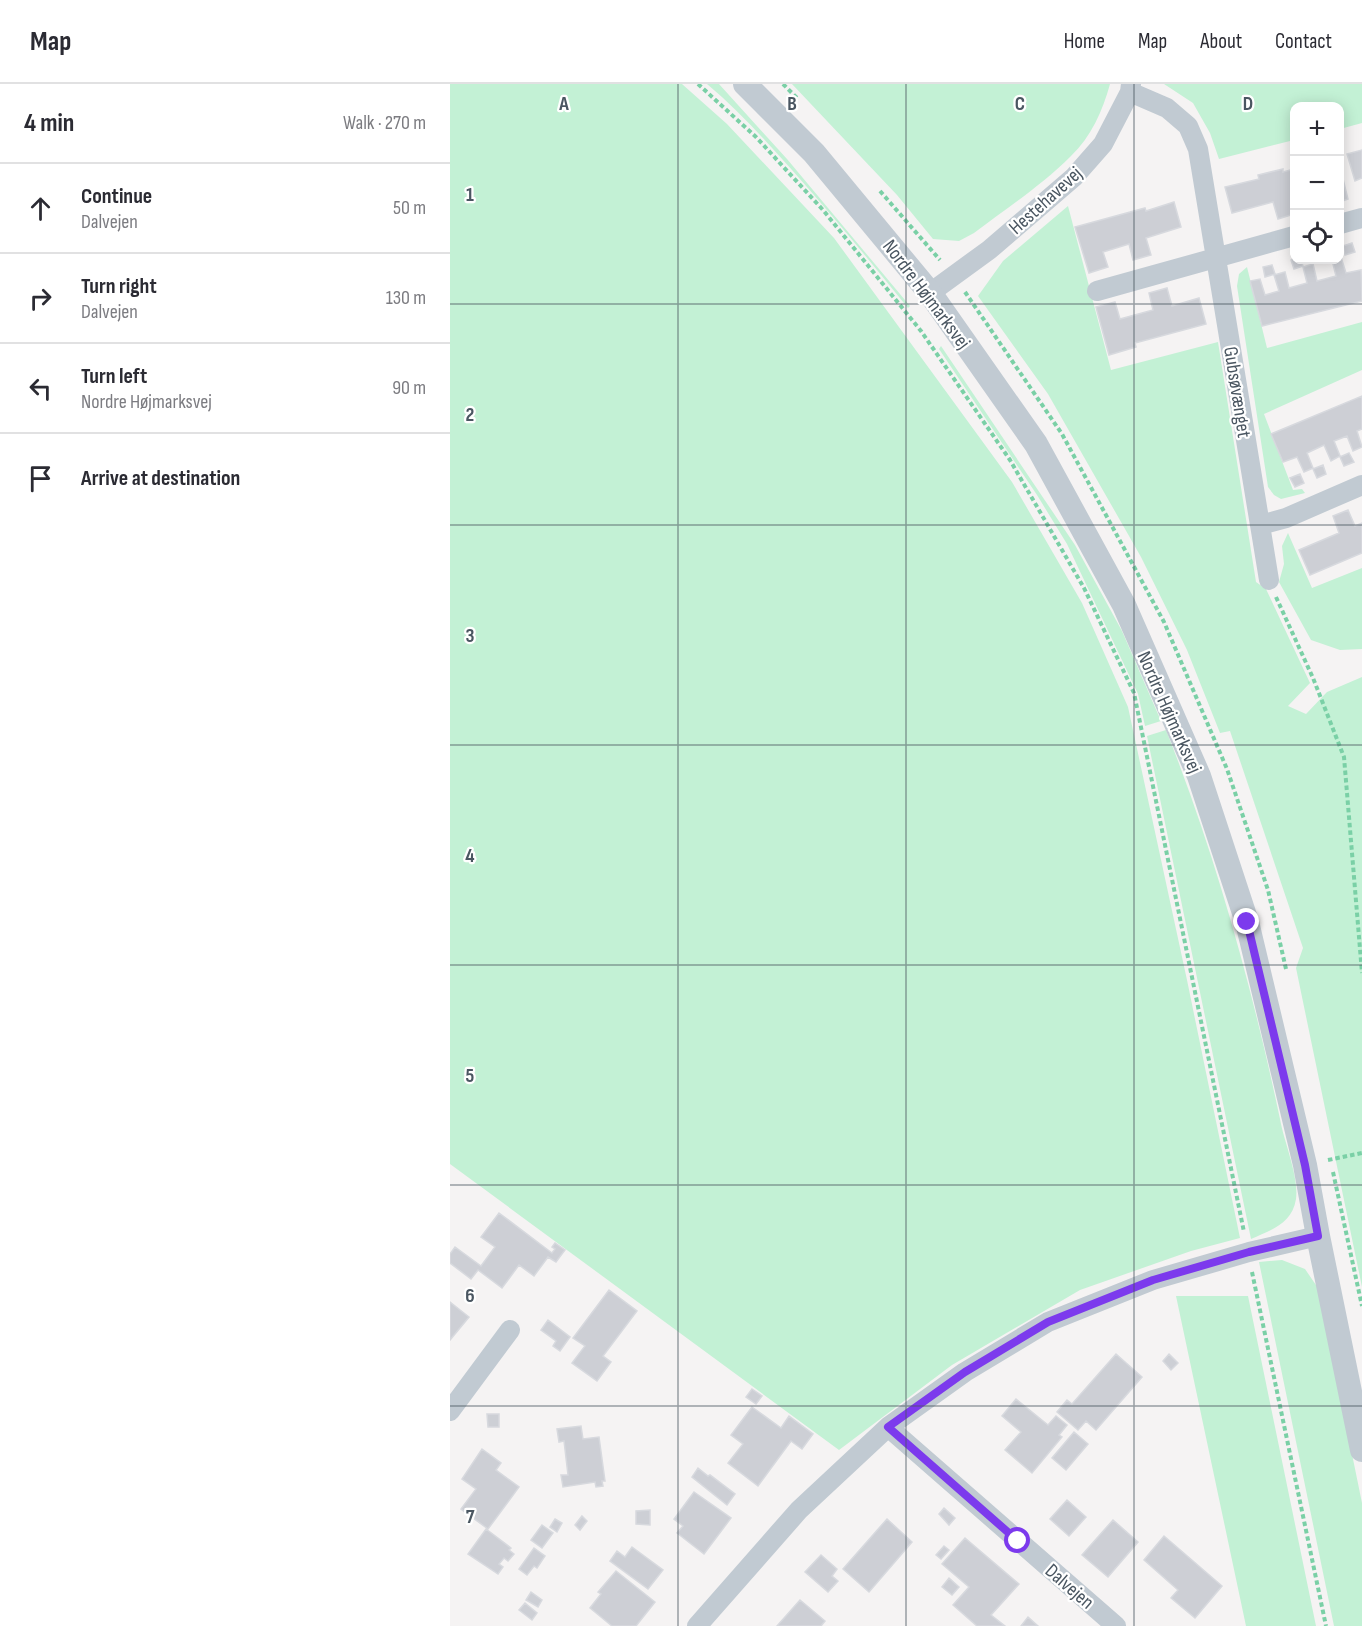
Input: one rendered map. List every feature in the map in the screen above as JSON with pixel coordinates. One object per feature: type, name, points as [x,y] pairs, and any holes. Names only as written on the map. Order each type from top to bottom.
[{"type":"street","name":"Nordre Højmarksvej","points":[[745,84],[814,153],[930,293],[1036,444],[1124,605],[1199,776],[1247,922],[1305,1165],[1362,1450]]},
{"type":"street","name":"Hestehavevej","points":[[930,293],[989,250],[1074,177],[1103,144],[1130,88]]},
{"type":"street","name":"Gubsøvænget","points":[[1130,88],[1167,108],[1188,126],[1198,148],[1269,580]]},
{"type":"street","points":[[1344,223],[1362,218]]},
{"type":"street","points":[[1097,291],[1290,237]]},
{"type":"street","points":[[1260,525],[1286,518],[1362,485]]},
{"type":"street","points":[[697,1626],[799,1510],[888,1427],[965,1372],[1048,1322],[1153,1280],[1249,1252],[1318,1236]]},
{"type":"street","points":[[450,1411],[510,1330]]},
{"type":"street","name":"Dalvejen","points":[[888,1427],[1116,1626]]},
{"type":"path","points":[[698,84],[756,137],[823,210],[921,332],[1010,460],[1084,588],[1134,693],[1326,1626]]},
{"type":"path","points":[[1269,580],[1344,757],[1362,973]]},
{"type":"path","points":[[1305,1165],[1362,1153]]},
{"type":"green space","points":[[450,84],[682,84],[727,124],[834,238],[1012,482],[1082,603],[1128,707],[1240,1238],[1191,1251],[1080,1290],[952,1365],[839,1450],[450,1164]]},
{"type":"green space","points":[[707,84],[719,84],[787,159],[910,306],[908,308],[792,170],[761,136]]},
{"type":"green space","points":[[792,84],[1110,84],[1095,123],[1078,149],[1024,196],[974,233],[959,241],[933,239],[897,195]]},
{"type":"green space","points":[[1164,84],[1362,84],[1362,123],[1344,128],[1344,102],[1290,102],[1290,141],[1219,159],[1210,133],[1193,103]]},
{"type":"green space","points":[[1068,206],[1111,370],[1218,342],[1256,582],[1266,589],[1310,683],[1288,706],[1306,714],[1327,692],[1362,677],[1362,1287],[1296,968],[1303,948],[1230,731],[1220,733],[1187,650],[1141,557],[1048,394],[978,296],[1003,261]]},
{"type":"green space","points":[[1247,267],[1267,348],[1362,322],[1362,370],[1264,414],[1293,490],[1302,489],[1305,493],[1281,499],[1274,495],[1268,487],[1237,286],[1239,274]]},
{"type":"green space","points":[[941,346],[1075,545],[1122,631],[1161,721],[1145,726],[1138,694],[1067,544],[1037,495],[939,349]]},
{"type":"green space","points":[[1288,533],[1312,588],[1362,568],[1362,649],[1340,650],[1311,640],[1279,582],[1284,564],[1282,546]]},
{"type":"green space","points":[[1166,730],[1201,825],[1231,922],[1295,1180],[1296,1199],[1290,1215],[1280,1225],[1251,1239],[1147,736]]},
{"type":"green space","points":[[1282,1260],[1305,1269],[1318,1288],[1362,1503],[1362,1626],[1334,1626],[1259,1262]]},
{"type":"green space","points":[[1176,1296],[1248,1296],[1316,1626],[1246,1626]]},
{"type":"building","points":[[1362,150],[1362,178],[1355,181],[1347,154]]},
{"type":"building","points":[[1283,169],[1283,172],[1290,170],[1290,215],[1278,219],[1273,202],[1232,213],[1225,187],[1259,179],[1258,175]]},
{"type":"building","points":[[1344,183],[1348,199],[1344,200]]},
{"type":"building","points":[[1174,202],[1181,227],[1146,238],[1151,255],[1133,260],[1129,244],[1103,252],[1108,267],[1089,273],[1075,227],[1145,208],[1146,211]]},
{"type":"building","points":[[1352,243],[1355,252],[1345,255],[1344,246]]},
{"type":"building","points":[[1292,264],[1302,264],[1303,266],[1294,269]]},
{"type":"building","points":[[1313,264],[1317,281],[1336,276],[1333,264],[1343,264],[1346,273],[1361,270],[1362,301],[1262,326],[1250,281],[1260,279],[1265,295],[1279,291],[1274,275],[1285,272],[1289,288],[1307,283],[1303,267]]},
{"type":"building","points":[[1272,265],[1275,274],[1265,277],[1263,267]]},
{"type":"building","points":[[1167,288],[1172,306],[1199,298],[1206,324],[1135,343],[1136,347],[1109,355],[1096,307],[1115,302],[1120,319],[1153,310],[1149,293]]},
{"type":"building","points":[[1362,396],[1362,429],[1357,431],[1362,447],[1353,451],[1347,436],[1334,441],[1340,456],[1331,461],[1324,445],[1307,453],[1313,468],[1304,472],[1297,457],[1283,462],[1271,434]]},
{"type":"building","points":[[1349,453],[1354,462],[1344,466],[1340,457]]},
{"type":"building","points":[[1323,465],[1326,474],[1317,478],[1313,469]]},
{"type":"building","points":[[1300,474],[1304,483],[1295,487],[1290,478]]},
{"type":"building","points":[[1348,510],[1355,526],[1362,523],[1362,553],[1310,575],[1299,550],[1339,533],[1333,516]]},
{"type":"building","points":[[499,1213],[552,1253],[555,1243],[565,1250],[556,1262],[548,1257],[534,1276],[519,1265],[502,1288],[478,1270],[471,1279],[450,1263],[450,1254],[455,1247],[481,1266],[495,1247],[481,1237]]},
{"type":"building","points":[[609,1290],[637,1311],[603,1356],[611,1362],[597,1381],[572,1363],[585,1346],[573,1338]]},
{"type":"building","points":[[450,1302],[469,1317],[450,1340]]},
{"type":"building","points":[[548,1320],[570,1337],[560,1351],[553,1346],[556,1341],[541,1330]]},
{"type":"building","points":[[1116,1354],[1142,1377],[1096,1430],[1086,1421],[1078,1430],[1057,1412],[1067,1400],[1072,1404]]},
{"type":"building","points":[[1169,1354],[1178,1363],[1171,1370],[1163,1361]]},
{"type":"building","points":[[752,1389],[762,1396],[756,1404],[746,1397]]},
{"type":"building","points":[[1016,1399],[1048,1425],[1056,1416],[1067,1425],[1059,1435],[1062,1437],[1032,1473],[1005,1450],[1021,1432],[1002,1416]]},
{"type":"building","points":[[752,1407],[781,1428],[789,1416],[813,1434],[802,1449],[791,1441],[758,1486],[728,1463],[743,1444],[731,1435]]},
{"type":"building","points":[[487,1414],[499,1414],[499,1427],[488,1427]]},
{"type":"building","points":[[581,1426],[583,1439],[599,1437],[605,1481],[602,1481],[603,1486],[596,1487],[595,1482],[563,1487],[561,1475],[568,1475],[564,1441],[559,1442],[557,1429]]},
{"type":"building","points":[[1074,1432],[1088,1444],[1066,1470],[1052,1458]]},
{"type":"building","points":[[482,1449],[501,1463],[496,1470],[519,1487],[488,1529],[461,1509],[476,1489],[462,1479]]},
{"type":"building","points":[[698,1468],[735,1494],[727,1505],[692,1477]]},
{"type":"building","points":[[694,1492],[731,1518],[704,1554],[677,1533],[683,1526],[674,1519]]},
{"type":"building","points":[[1067,1500],[1086,1517],[1069,1536],[1050,1519]]},
{"type":"building","points":[[944,1508],[955,1518],[949,1525],[939,1514]]},
{"type":"building","points":[[650,1510],[650,1525],[636,1524],[636,1511]]},
{"type":"building","points":[[582,1516],[587,1521],[580,1530],[575,1525]]},
{"type":"building","points":[[555,1519],[562,1523],[557,1532],[550,1527]]},
{"type":"building","points":[[887,1519],[912,1542],[869,1592],[843,1569]]},
{"type":"building","points":[[1113,1520],[1138,1542],[1108,1577],[1082,1555]]},
{"type":"building","points":[[542,1525],[553,1533],[542,1548],[531,1540]]},
{"type":"building","points":[[486,1529],[511,1548],[509,1550],[514,1554],[508,1561],[504,1558],[499,1564],[503,1567],[498,1574],[468,1554]]},
{"type":"building","points":[[1164,1536],[1222,1586],[1195,1618],[1171,1598],[1178,1590],[1144,1560]]},
{"type":"building","points":[[965,1538],[1019,1584],[991,1615],[1005,1626],[977,1626],[953,1605],[969,1587],[942,1564]]},
{"type":"building","points":[[944,1546],[949,1550],[941,1559],[936,1555]]},
{"type":"building","points":[[632,1547],[663,1570],[648,1589],[610,1561],[617,1551],[625,1557]]},
{"type":"building","points":[[534,1548],[545,1556],[537,1568],[534,1566],[527,1575],[519,1569]]},
{"type":"building","points":[[821,1555],[837,1569],[832,1576],[838,1581],[828,1592],[805,1572]]},
{"type":"building","points":[[616,1571],[655,1602],[636,1626],[612,1626],[590,1608],[601,1594],[598,1592]]},
{"type":"building","points":[[949,1578],[959,1587],[952,1595],[942,1587]]},
{"type":"building","points":[[531,1592],[542,1600],[538,1607],[526,1600]]},
{"type":"building","points":[[800,1600],[825,1621],[821,1626],[777,1626]]},
{"type":"building","points":[[525,1603],[537,1613],[532,1620],[519,1610]]},
{"type":"building","points":[[1028,1617],[1038,1626],[1021,1626]]},
{"type":"route","points":[[1018,1541],[888,1427],[965,1372],[1048,1322],[1153,1280],[1249,1252],[1318,1236],[1305,1165],[1247,922]]}]
